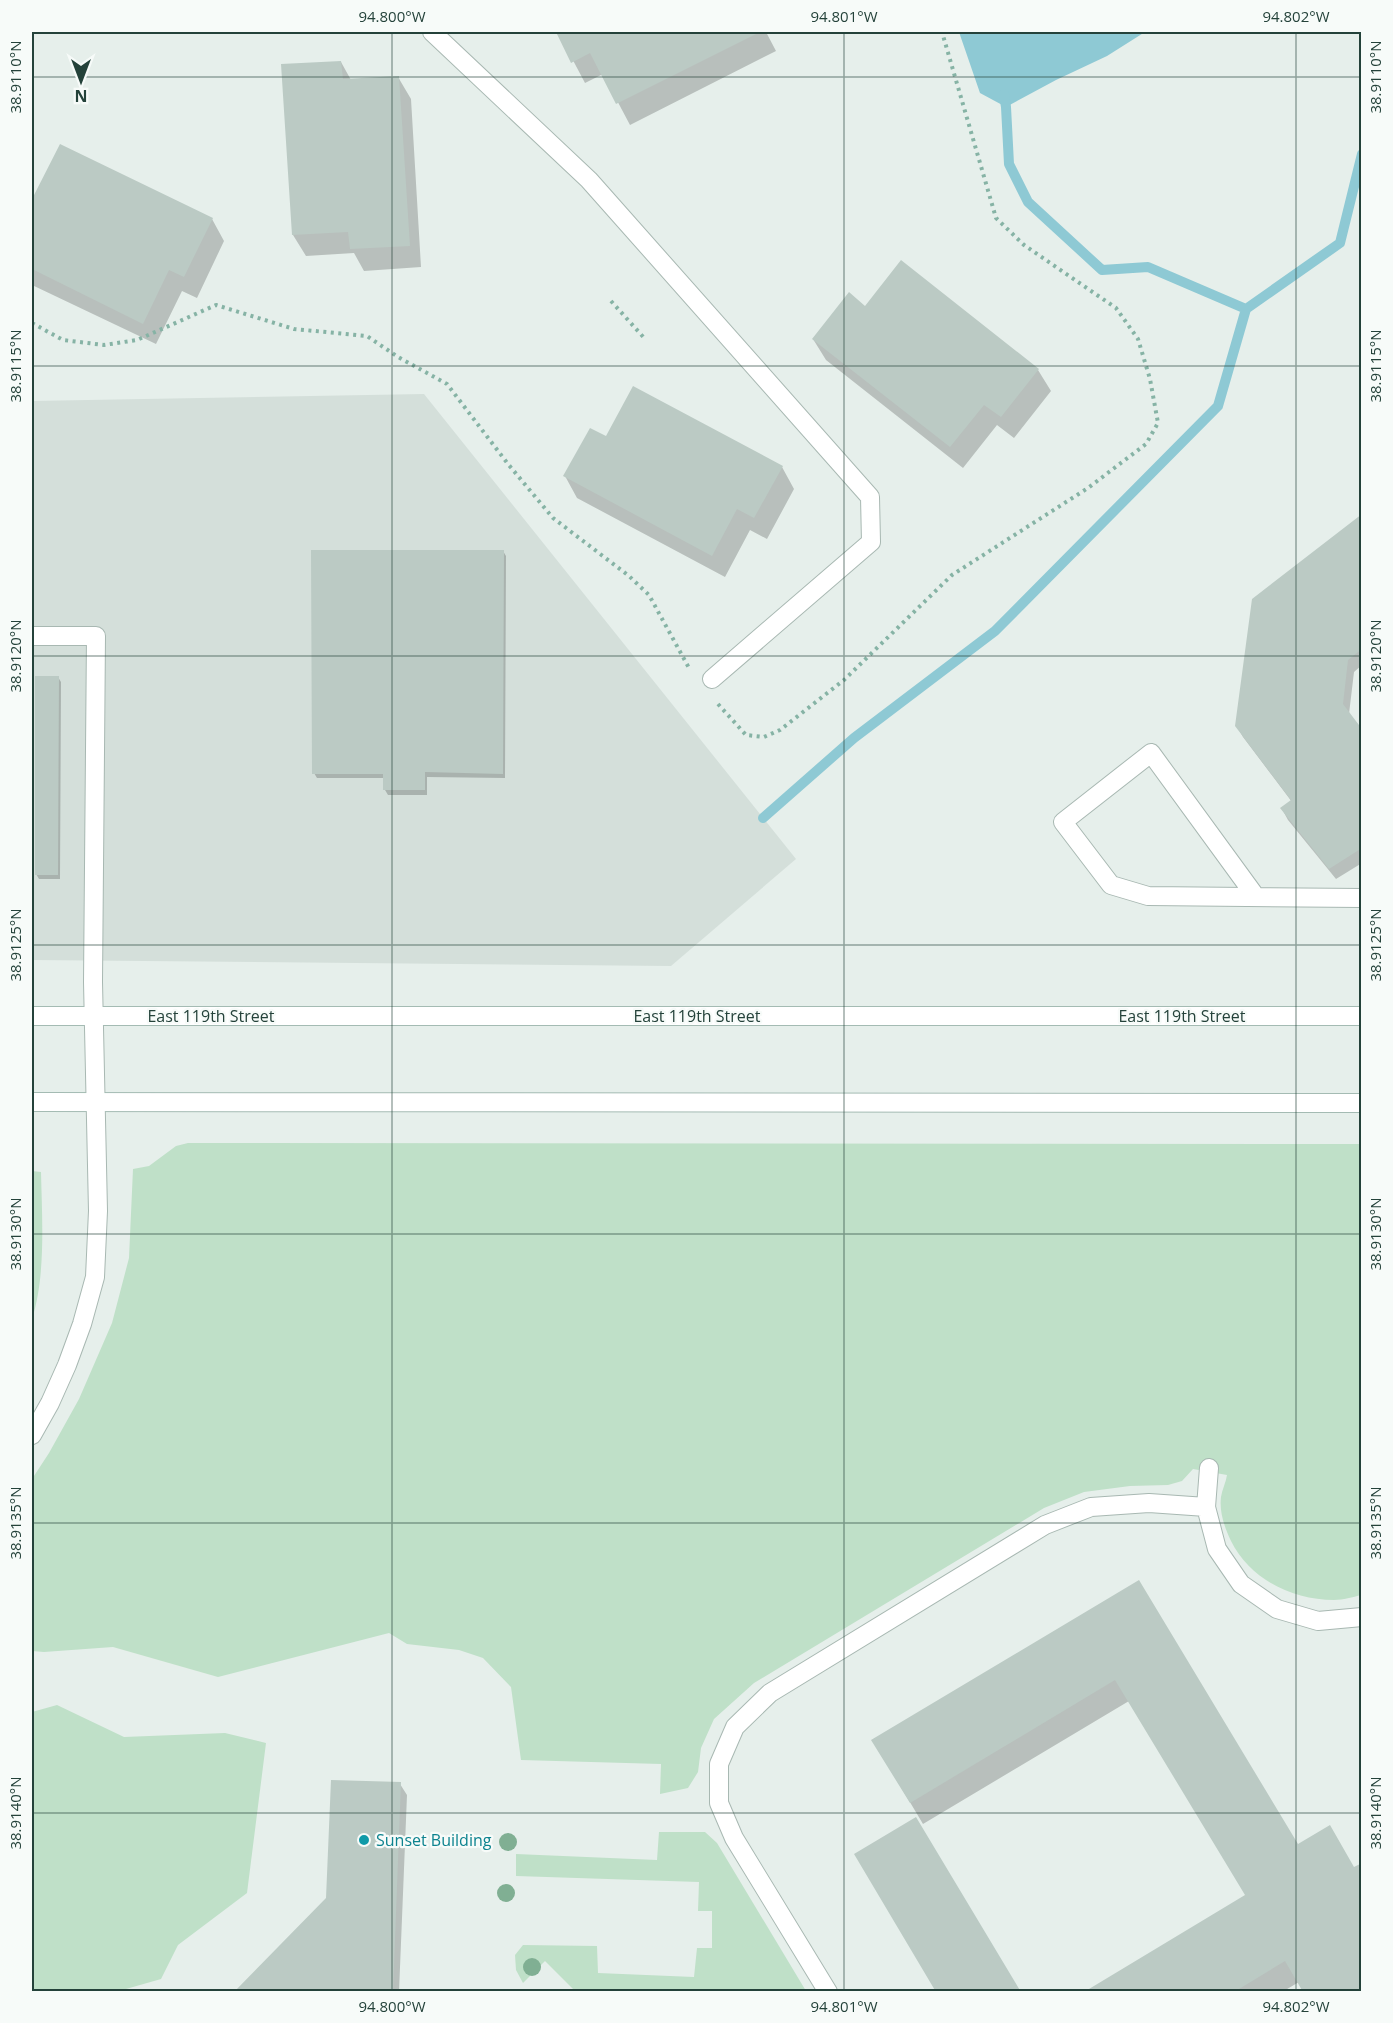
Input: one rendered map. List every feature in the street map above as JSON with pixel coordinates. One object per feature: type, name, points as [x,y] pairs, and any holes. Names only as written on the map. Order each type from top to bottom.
[{"type":"main road","points":[[432,32],[589,180],[870,497],[871,542],[712,679]]},
{"type":"main road","points":[[32,636],[96,636],[94,1016],[98,1211],[95,1277],[82,1324],[68,1365],[32,1435]]},
{"type":"main road","points":[[1256,897],[1151,753],[1063,822],[1111,885],[1148,896],[1362,898]]},
{"type":"main road","name":"East 119th Street","points":[[32,1016],[1362,1016]]},
{"type":"main road","points":[[32,1102],[1362,1103]]},
{"type":"main road","points":[[1209,1468],[1206,1507],[1216,1549],[1241,1584],[1277,1609],[1318,1621],[1362,1617]]},
{"type":"main road","points":[[828,1992],[734,1838],[719,1803],[719,1764],[735,1726],[770,1693],[1045,1525],[1091,1507],[1149,1503],[1206,1507]]},
{"type":"path","points":[[717,703],[746,735],[764,737],[780,730],[844,681],[952,575],[1088,488],[1146,444],[1158,423],[1150,379],[1138,339],[1116,308],[1024,245],[996,218],[942,32]]},
{"type":"path","points":[[611,301],[646,340]]},
{"type":"path","points":[[32,323],[63,340],[104,345],[137,340],[216,305],[294,329],[367,336],[398,357],[447,384],[553,518],[629,576],[649,595],[690,670]]},
{"type":"shaded area","points":[[424,394],[796,859],[671,966],[32,960],[32,401]]},
{"type":"green space","points":[[188,1143],[1361,1144],[1361,1595],[1334,1600],[1303,1596],[1274,1585],[1249,1566],[1231,1541],[1223,1520],[1221,1497],[1227,1475],[1193,1469],[1182,1481],[1168,1485],[1130,1486],[1084,1492],[1044,1508],[754,1683],[714,1719],[701,1748],[698,1772],[688,1788],[660,1794],[661,1764],[521,1760],[511,1687],[483,1658],[459,1650],[407,1644],[389,1633],[218,1677],[113,1647],[32,1651],[32,1479],[79,1399],[112,1323],[129,1258],[133,1169],[149,1166],[176,1146]]},
{"type":"green space","points":[[32,1171],[41,1172],[42,1227],[39,1284],[32,1319]]},
{"type":"green space","points":[[57,1705],[124,1737],[225,1733],[266,1743],[247,1893],[178,1945],[161,1979],[119,1991],[32,1991],[32,1712]]},
{"type":"green space","points":[[659,1832],[705,1832],[717,1843],[806,1991],[575,1991],[545,1961],[523,1983],[516,1970],[515,1955],[523,1945],[597,1946],[598,1973],[694,1977],[697,1948],[712,1948],[712,1911],[698,1911],[699,1882],[516,1876],[516,1854],[657,1860]]},
{"type":"water","points":[[959,32],[1145,32],[1107,56],[1006,107],[980,93]]},
{"type":"building","points":[[556,32],[760,32],[616,104],[590,53],[571,63]]},
{"type":"building","points":[[341,61],[343,79],[399,76],[410,246],[350,249],[348,232],[292,235],[281,64]]},
{"type":"building","points":[[60,144],[213,218],[184,277],[169,270],[143,324],[32,269],[32,199]]},
{"type":"building","points":[[901,260],[1039,369],[1001,417],[984,405],[950,447],[812,339],[849,292],[865,306]]},
{"type":"building","points":[[633,386],[783,466],[754,518],[737,509],[712,556],[563,476],[590,428],[606,436]]},
{"type":"building","points":[[1362,514],[1362,649],[1348,660],[1343,704],[1362,729],[1362,848],[1329,869],[1280,808],[1291,800],[1235,726],[1252,599]]},
{"type":"building","points":[[311,550],[504,550],[503,774],[425,772],[425,790],[383,790],[383,774],[312,774]]},
{"type":"building","points":[[35,676],[59,676],[58,875],[35,875]]},
{"type":"building","points":[[1139,1580],[1298,1844],[1330,1825],[1354,1867],[1362,1863],[1362,1992],[1303,1992],[1285,1961],[1234,1992],[1084,1992],[1245,1895],[1115,1680],[910,1803],[871,1740]]},
{"type":"building","name":"Sunset Building","points":[[331,1780],[401,1782],[393,1992],[234,1992],[326,1898]]},
{"type":"building","points":[[916,1817],[1021,1992],[936,1992],[854,1854]]},
{"type":"waterway","points":[[1004,94],[1009,164],[1028,202],[1102,270],[1148,267],[1246,309]]},
{"type":"waterway","points":[[763,818],[854,738],[995,631],[1218,406],[1246,309],[1340,243],[1362,154]]},
{"type":"place","name":"Sunset Building","points":[[364,1840]]}]
